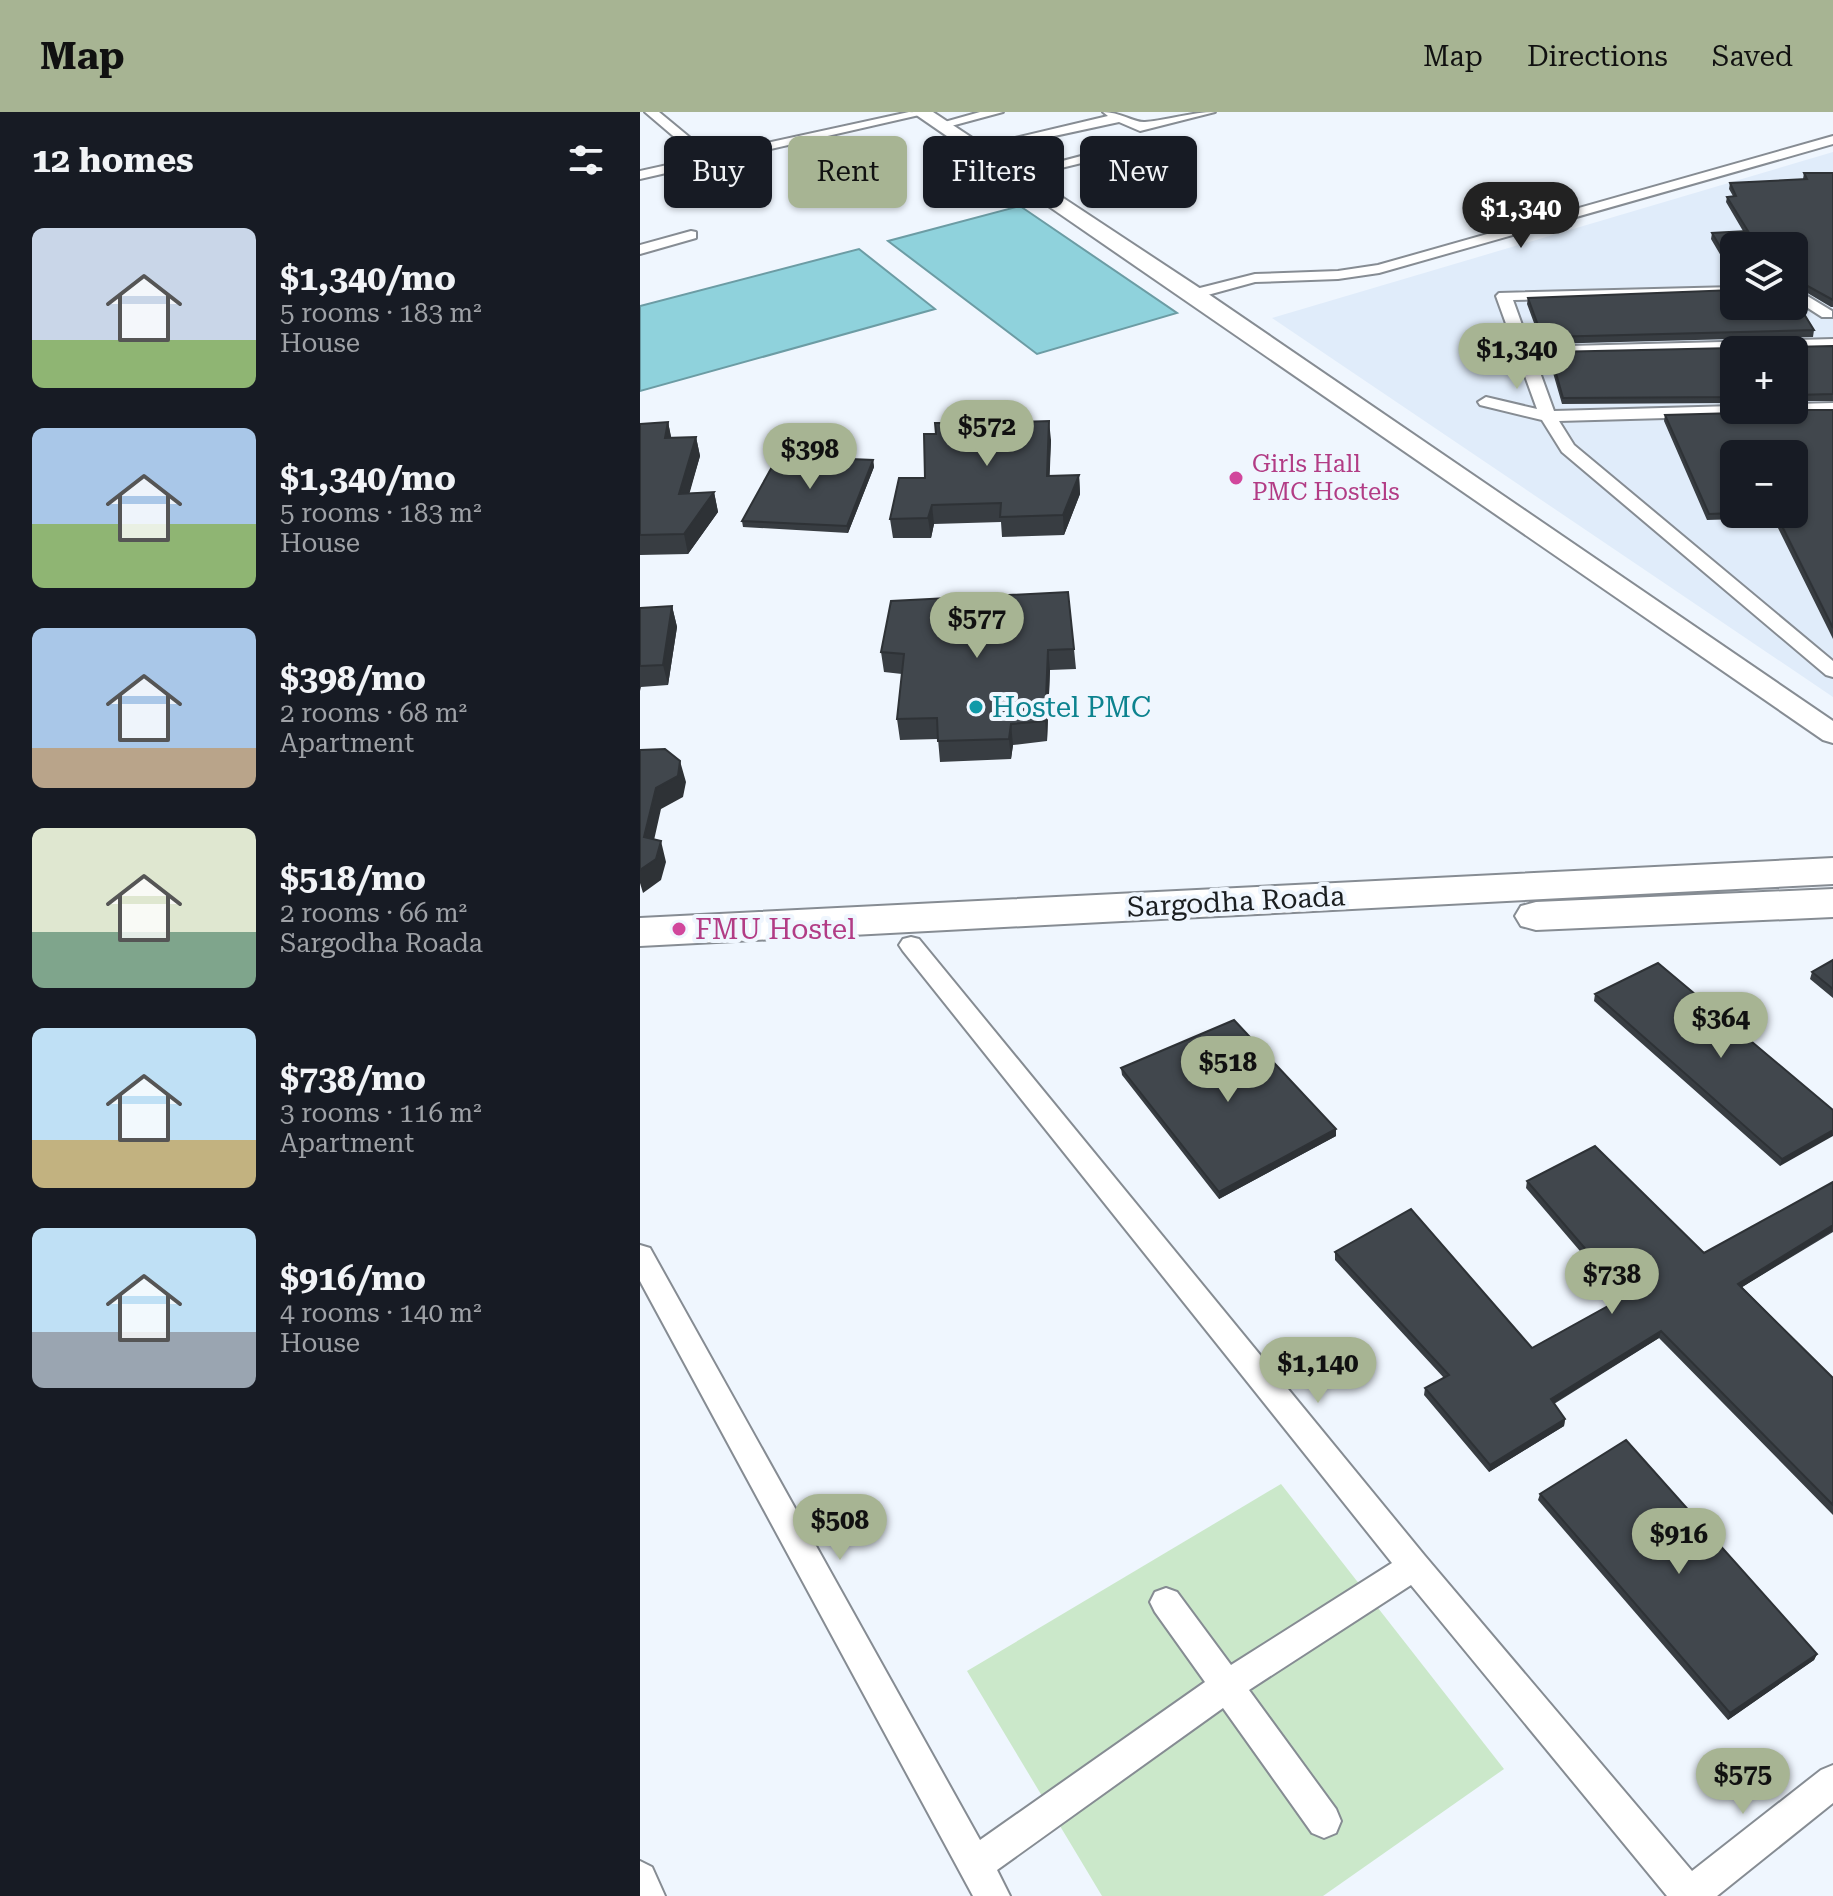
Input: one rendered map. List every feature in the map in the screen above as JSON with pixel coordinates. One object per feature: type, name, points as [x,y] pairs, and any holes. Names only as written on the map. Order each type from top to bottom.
[{"type":"highway","name":"Sargodha Roada","points":[[640,932],[1829,885]]},
{"type":"highway","name":"Sargodha Roada","points":[[640,958],[911,945],[1829,885]]},
{"type":"street","points":[[651,112],[680,136]]},
{"type":"street","points":[[772,147],[927,116],[997,112]]},
{"type":"street","points":[[1029,136],[1114,115],[1134,126],[1148,127],[1209,112]]},
{"type":"street","points":[[927,116],[957,136]]},
{"type":"street","points":[[1193,294],[1255,278],[1338,275],[1379,269],[1833,140]]},
{"type":"street","points":[[640,175],[664,170]]},
{"type":"street","points":[[1064,207],[1833,734]]},
{"type":"street","points":[[640,250],[691,235]]},
{"type":"street","points":[[1720,291],[1504,296],[1548,416],[1568,448],[1833,671]]},
{"type":"street","points":[[1808,301],[1831,317]]},
{"type":"street","points":[[1524,352],[1833,344]]},
{"type":"street","points":[[1486,402],[1548,416],[1720,411]]},
{"type":"street","points":[[1808,409],[1833,408]]},
{"type":"street","points":[[911,945],[1414,1566],[1690,1896],[1833,1782]]},
{"type":"street","points":[[640,1256],[992,1896]]},
{"type":"street","points":[[975,1865],[1228,1685],[1414,1566]]},
{"type":"street","points":[[1166,1602],[1324,1821]]},
{"type":"street","points":[[640,1879],[647,1896]]},
{"type":"shaded area","points":[[1833,152],[1833,697],[1272,318]]},
{"type":"green space","points":[[1281,1484],[1504,1769],[1323,1896],[1102,1896],[967,1671]]},
{"type":"water","points":[[1012,208],[1023,208],[1177,313],[1037,354],[888,241]]},
{"type":"water","points":[[859,249],[935,309],[640,391],[640,306]]},
{"type":"building","points":[[1804,173],[1833,173],[1833,300],[1808,286],[1808,232],[1730,232],[1748,231],[1727,197],[1736,196],[1730,183],[1807,179]]},
{"type":"building","points":[[1712,233],[1720,233],[1720,246]]},
{"type":"building","points":[[1720,291],[1720,320],[1808,320],[1814,330],[1546,337],[1542,336],[1528,298]]},
{"type":"building","points":[[1833,346],[1833,394],[1808,395],[1808,347]]},
{"type":"building","points":[[1720,348],[1720,397],[1563,398],[1550,352]]},
{"type":"building","points":[[1018,406],[1019,422],[1049,421],[1047,476],[1079,475],[1063,515],[1000,517],[1001,503],[932,505],[928,518],[890,519],[899,478],[925,478],[924,434],[936,434],[935,423],[964,423],[966,409]]},
{"type":"building","points":[[1808,410],[1833,410],[1833,628],[1783,528],[1808,528],[1808,440],[1720,440],[1720,514],[1709,514],[1665,415],[1720,413],[1720,424],[1808,424]]},
{"type":"building","points":[[668,422],[665,438],[696,437],[679,494],[714,492],[684,534],[640,535],[640,424]]},
{"type":"building","points":[[778,456],[873,460],[847,526],[742,521]]},
{"type":"building","name":"Hostel PMC","points":[[1068,592],[1074,649],[1048,650],[1045,721],[1011,724],[1009,739],[938,741],[937,718],[897,719],[904,654],[881,652],[891,601]]},
{"type":"building","points":[[672,606],[663,665],[640,666],[640,608]]},
{"type":"building","points":[[665,749],[680,761],[678,776],[656,788],[644,837],[661,841],[656,859],[640,870],[640,750]]},
{"type":"building","points":[[1833,960],[1833,989],[1812,972]]},
{"type":"building","points":[[1658,963],[1833,1110],[1833,1130],[1782,1159],[1595,994]]},
{"type":"building","points":[[1234,1020],[1336,1129],[1219,1192],[1121,1068]]},
{"type":"building","points":[[1595,1146],[1704,1253],[1833,1182],[1833,1225],[1738,1284],[1833,1378],[1833,1505],[1661,1331],[1551,1399],[1565,1419],[1490,1465],[1425,1388],[1449,1375],[1335,1252],[1411,1209],[1532,1348],[1626,1296],[1527,1181]]},
{"type":"building","points":[[1626,1440],[1817,1654],[1730,1713],[1540,1494]]},
{"type":"place","name":"Girls Hall PMC Hostels","points":[[1236,478]]},
{"type":"place","name":"Hostel PMC","points":[[976,707]]},
{"type":"place","name":"FMU Hostel","points":[[679,929]]}]
